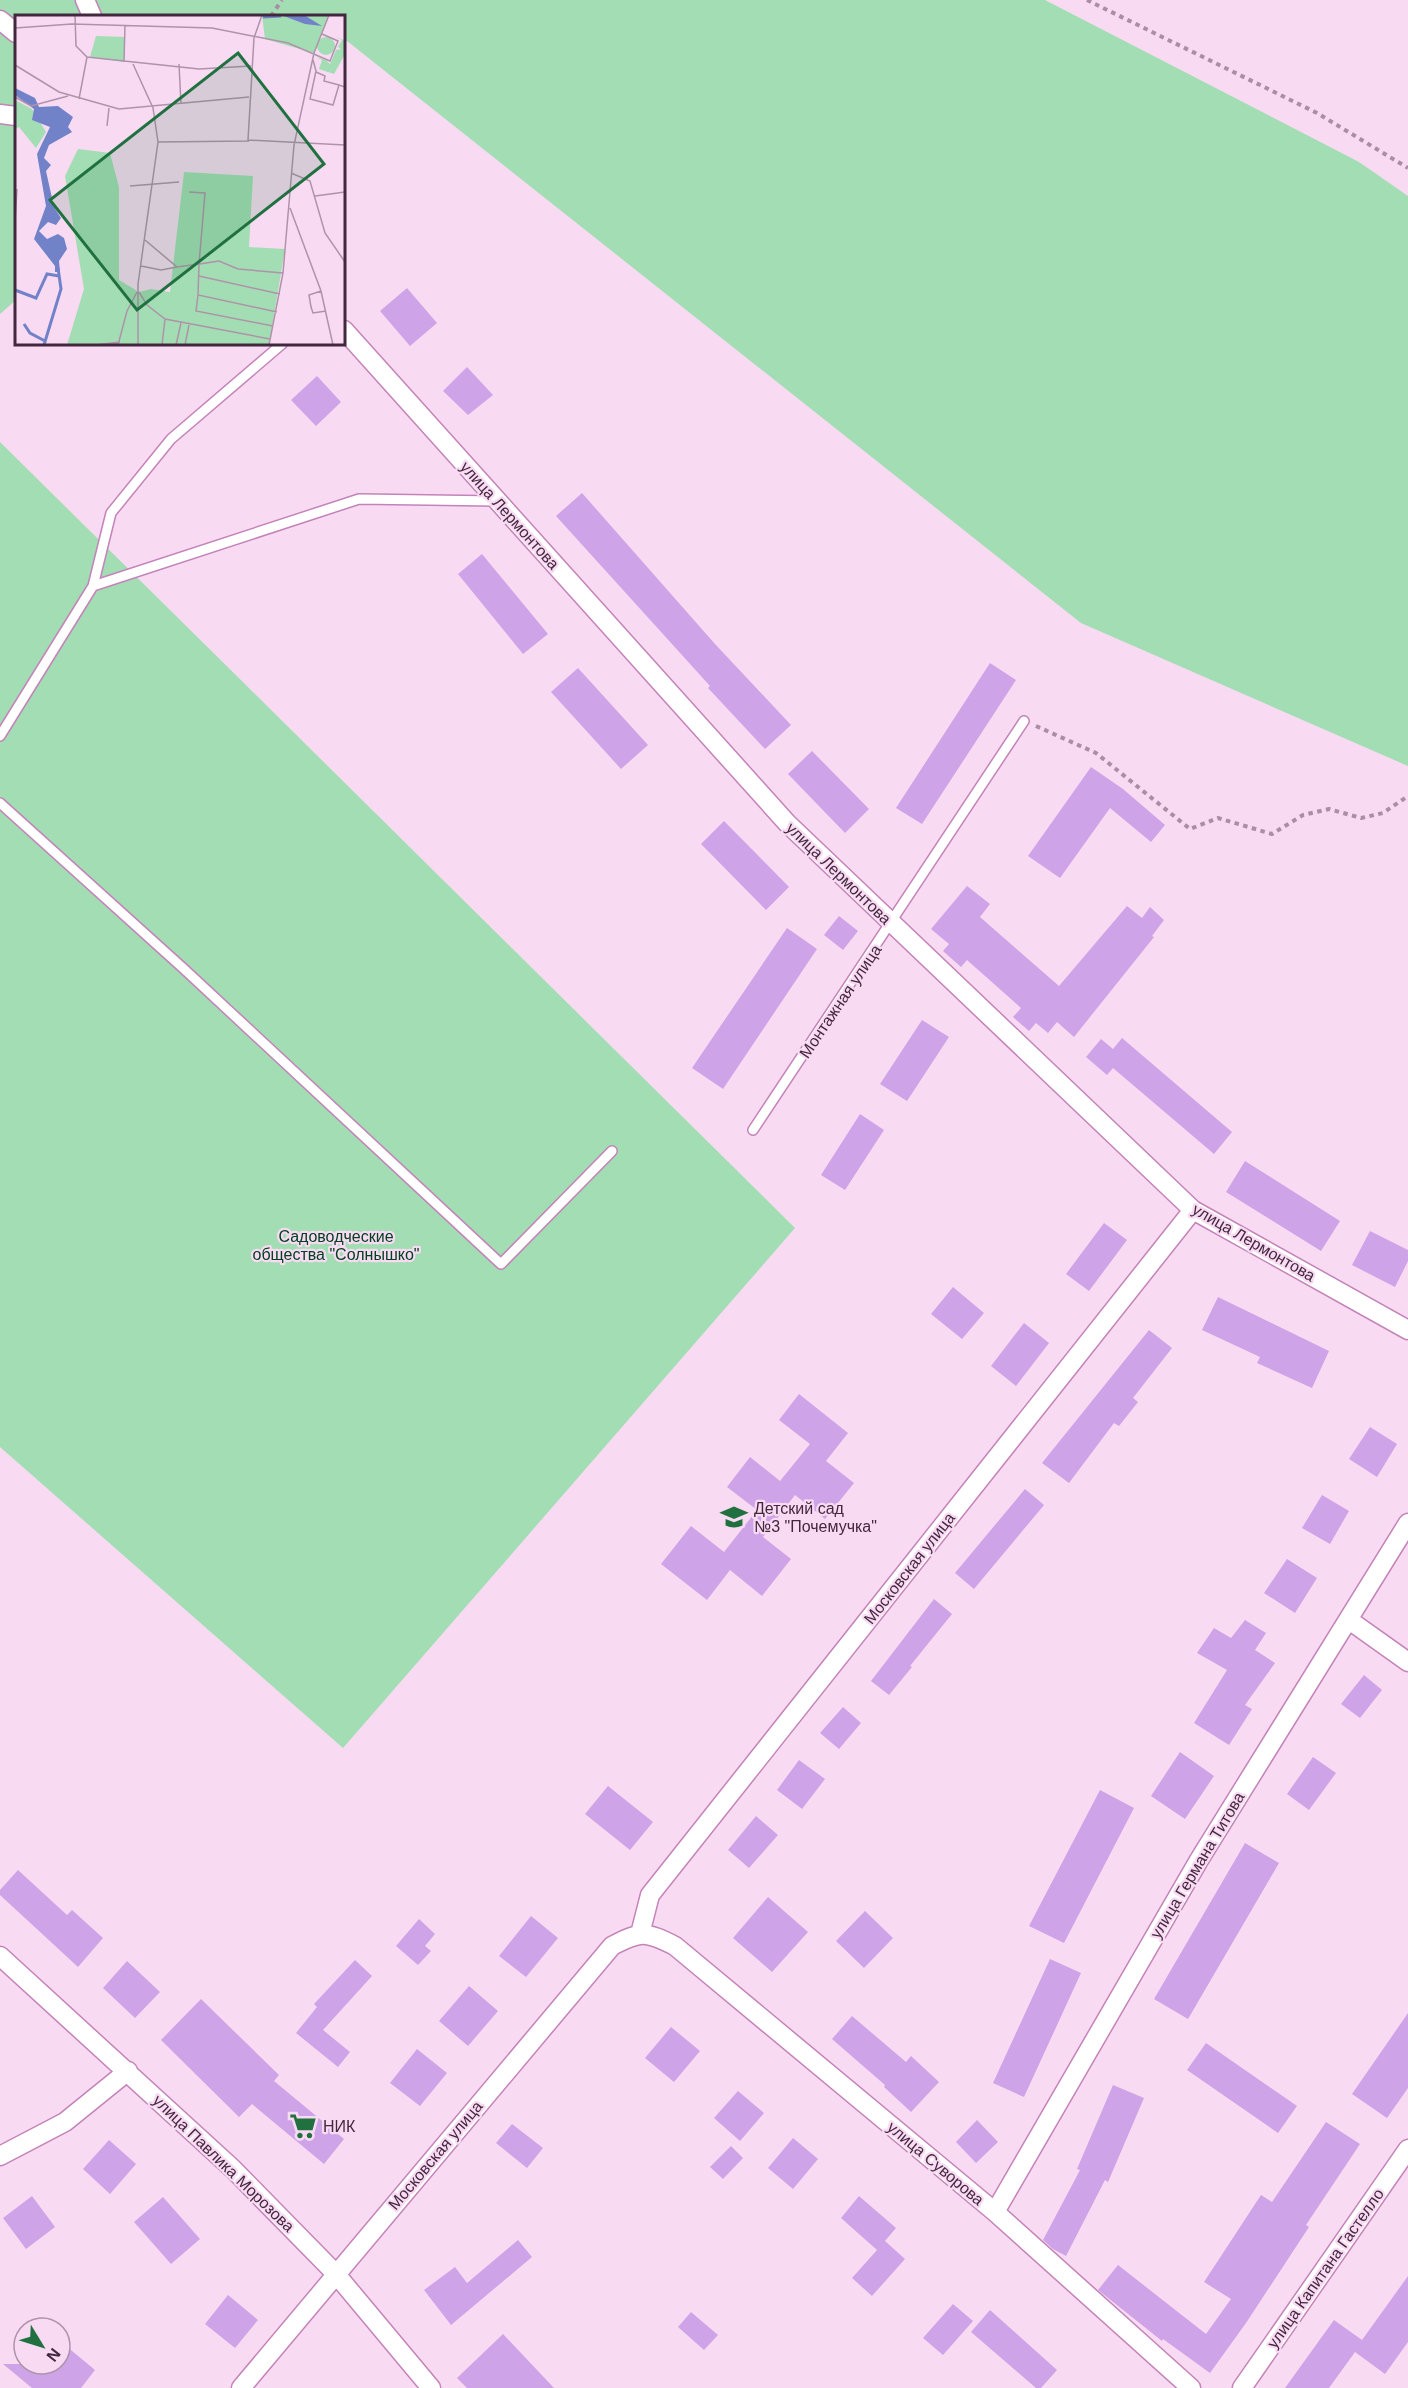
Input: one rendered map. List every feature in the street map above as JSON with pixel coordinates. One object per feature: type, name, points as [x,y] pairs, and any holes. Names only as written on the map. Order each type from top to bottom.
[{"type":"street","points":[[85,0],[92,15]]},
{"type":"street","points":[[0,20],[15,32]]},
{"type":"street","points":[[0,114],[15,116]]},
{"type":"street","name":"улица Лермонтова","points":[[345,331],[787,823],[1193,1210],[1408,1330]]},
{"type":"street","name":"Московская улица","points":[[241,2388],[335,2273],[612,1946],[640,1934],[651,1895],[1193,1210]]},
{"type":"street","name":"улица Германа Титова","points":[[995,2212],[1199,1860],[1408,1523]]},
{"type":"street","points":[[1349,1620],[1408,1662]]},
{"type":"street","name":"улица Суворова","points":[[640,1934],[654,1935],[675,1946],[995,2212],[1191,2388]]},
{"type":"street","name":"улица Павлика Морозова","points":[[0,1956],[233,2169],[335,2273],[431,2388]]},
{"type":"street","points":[[0,2156],[64,2122],[128,2071]]},
{"type":"street","name":"улица Капитана Гастелло","points":[[1242,2388],[1408,2149]]},
{"type":"lane","points":[[0,736],[93,586],[111,513],[171,439],[281,345]]},
{"type":"lane","points":[[93,586],[359,500],[497,501]]},
{"type":"lane","name":"Монтажная улица","points":[[753,1130],[1024,721]]},
{"type":"lane","points":[[0,803],[184,969],[501,1264],[612,1151]]},
{"type":"path","points":[[272,15],[282,0]]},
{"type":"path","points":[[1087,0],[1317,113],[1408,168]]},
{"type":"path","points":[[1024,721],[1096,753],[1190,829],[1218,818],[1272,834],[1303,815],[1329,809],[1361,818],[1383,813],[1408,796]]},
{"type":"green space","points":[[0,0],[1045,0],[1359,162],[1408,196],[1408,766],[1081,623],[345,42],[345,15],[15,15],[15,301],[0,314]]},
{"type":"green space","name":"Садоводческие общества \"Солнышко\"","points":[[0,442],[795,1228],[343,1748],[0,1447]]},
{"type":"building","points":[[407,288],[437,323],[410,346],[380,311]]},
{"type":"building","points":[[467,367],[493,395],[468,415],[443,391]]},
{"type":"building","points":[[317,376],[341,402],[316,426],[291,400]]},
{"type":"building","points":[[582,493],[715,644],[791,725],[765,749],[556,516]]},
{"type":"building","points":[[482,554],[548,634],[523,654],[458,574]]},
{"type":"building","points":[[990,663],[1016,680],[922,824],[896,808]]},
{"type":"building","points":[[578,668],[648,745],[621,769],[551,692]]},
{"type":"building","points":[[812,751],[869,809],[845,833],[788,774]]},
{"type":"building","points":[[1091,767],[1123,789],[1165,825],[1151,842],[1110,808],[1060,878],[1028,856]]},
{"type":"building","points":[[724,821],[789,887],[766,910],[701,844]]},
{"type":"building","points":[[967,886],[990,904],[980,917],[1059,986],[1127,906],[1142,918],[1150,907],[1164,920],[1152,936],[1154,937],[1074,1037],[1057,1022],[1048,1033],[1036,1023],[1029,1031],[1013,1017],[1021,1008],[967,960],[961,967],[943,951],[949,944],[931,929]]},
{"type":"building","points":[[839,916],[858,931],[843,950],[824,935]]},
{"type":"building","points":[[787,928],[817,949],[723,1089],[692,1068]]},
{"type":"building","points":[[922,1020],[949,1037],[907,1101],[880,1084]]},
{"type":"building","points":[[1122,1038],[1232,1132],[1214,1154],[1113,1068],[1107,1075],[1086,1057],[1101,1039],[1113,1049]]},
{"type":"building","points":[[860,1114],[884,1130],[845,1190],[821,1175]]},
{"type":"building","points":[[1245,1161],[1340,1221],[1321,1251],[1226,1192]]},
{"type":"building","points":[[1104,1223],[1127,1240],[1089,1291],[1066,1274]]},
{"type":"building","points":[[1370,1231],[1408,1250],[1408,1261],[1395,1287],[1352,1265]]},
{"type":"building","points":[[953,1287],[984,1313],[962,1339],[931,1314]]},
{"type":"building","points":[[1218,1297],[1329,1351],[1312,1388],[1257,1363],[1260,1357],[1202,1330]]},
{"type":"building","points":[[1024,1323],[1049,1343],[1016,1386],[991,1366]]},
{"type":"building","points":[[1149,1330],[1172,1348],[1133,1398],[1138,1402],[1119,1426],[1114,1423],[1069,1483],[1042,1463]]},
{"type":"building","points":[[799,1394],[848,1433],[826,1461],[854,1483],[825,1519],[795,1495],[763,1537],[791,1559],[762,1596],[730,1570],[707,1600],[661,1564],[691,1526],[724,1552],[757,1510],[727,1487],[750,1457],[780,1481],[810,1444],[779,1420]]},
{"type":"building","points":[[1370,1427],[1397,1444],[1377,1477],[1349,1459]]},
{"type":"building","points":[[1025,1489],[1044,1505],[974,1589],[955,1573]]},
{"type":"building","points":[[1322,1495],[1349,1511],[1330,1544],[1302,1528]]},
{"type":"building","points":[[1287,1559],[1317,1578],[1295,1613],[1264,1593]]},
{"type":"building","points":[[934,1599],[952,1614],[889,1695],[871,1681]]},
{"type":"building","points":[[1245,1620],[1266,1633],[1255,1650],[1275,1663],[1245,1705],[1252,1709],[1229,1745],[1194,1723],[1227,1670],[1197,1653],[1214,1628],[1231,1638]]},
{"type":"building","points":[[1364,1675],[1382,1690],[1360,1718],[1341,1704]]},
{"type":"building","points":[[843,1707],[861,1723],[839,1749],[820,1733]]},
{"type":"building","points":[[1180,1752],[1214,1776],[1185,1819],[1151,1796]]},
{"type":"building","points":[[1313,1757],[1336,1773],[1309,1810],[1287,1794]]},
{"type":"building","points":[[799,1760],[825,1779],[802,1809],[777,1790]]},
{"type":"building","points":[[608,1786],[653,1822],[630,1850],[585,1814]]},
{"type":"building","points":[[1100,1790],[1134,1808],[1064,1943],[1029,1926]]},
{"type":"building","points":[[756,1816],[778,1835],[749,1868],[728,1850]]},
{"type":"building","points":[[1245,1843],[1279,1863],[1188,2019],[1154,1999]]},
{"type":"building","points":[[18,1870],[67,1915],[72,1910],[103,1938],[78,1967],[0,1895],[0,1890]]},
{"type":"building","points":[[768,1897],[808,1932],[772,1972],[733,1938]]},
{"type":"building","points":[[865,1911],[893,1938],[864,1968],[836,1941]]},
{"type":"building","points":[[531,1916],[558,1938],[526,1977],[499,1956]]},
{"type":"building","points":[[419,1919],[435,1934],[425,1946],[431,1951],[418,1965],[396,1946]]},
{"type":"building","points":[[1050,1959],[1081,1973],[1024,2097],[993,2083]]},
{"type":"building","points":[[355,1960],[372,1976],[323,2030],[350,2052],[338,2067],[296,2033],[317,2007],[314,2004]]},
{"type":"building","points":[[127,1961],[160,1992],[135,2018],[103,1988]]},
{"type":"building","points":[[469,1986],[498,2011],[468,2046],[439,2021]]},
{"type":"building","points":[[201,1999],[279,2075],[274,2081],[344,2139],[324,2164],[252,2104],[239,2117],[161,2040]]},
{"type":"building","points":[[1408,2013],[1408,2088],[1387,2118],[1352,2094]]},
{"type":"building","points":[[852,2016],[906,2062],[911,2056],[939,2082],[911,2112],[884,2087],[885,2085],[832,2039]]},
{"type":"building","points":[[671,2027],[700,2051],[674,2082],[645,2058]]},
{"type":"building","points":[[1206,2043],[1297,2106],[1278,2133],[1187,2070]]},
{"type":"building","points":[[417,2049],[447,2073],[420,2106],[390,2083]]},
{"type":"building","points":[[1113,2085],[1144,2098],[1108,2182],[1105,2180],[1066,2256],[1043,2240],[1080,2170],[1077,2169]]},
{"type":"building","points":[[738,2091],[764,2113],[740,2141],[714,2118]]},
{"type":"building","points":[[977,2120],[998,2142],[976,2163],[956,2142]]},
{"type":"building","points":[[1326,2122],[1360,2144],[1306,2225],[1309,2227],[1210,2373],[1163,2339],[1162,2341],[1098,2290],[1118,2265],[1206,2334],[1231,2299],[1204,2282],[1261,2195],[1272,2202]]},
{"type":"building","points":[[512,2124],[543,2148],[527,2168],[496,2143]]},
{"type":"building","points":[[793,2138],[818,2159],[793,2189],[768,2168]]},
{"type":"building","points":[[109,2140],[136,2164],[110,2194],[83,2169]]},
{"type":"building","points":[[731,2146],[743,2158],[723,2179],[710,2167]]},
{"type":"building","points":[[32,2196],[55,2227],[26,2249],[3,2218]]},
{"type":"building","points":[[859,2196],[896,2228],[885,2241],[905,2259],[872,2296],[852,2278],[877,2250],[841,2218]]},
{"type":"building","points":[[163,2197],[200,2239],[171,2264],[134,2222]]},
{"type":"building","points":[[518,2240],[532,2257],[451,2325],[424,2290],[455,2267],[467,2283]]},
{"type":"building","points":[[1408,2276],[1408,2342],[1385,2374],[1355,2352],[1329,2388],[1285,2388],[1334,2320],[1362,2340]]},
{"type":"building","points":[[228,2295],[258,2320],[235,2348],[205,2324]]},
{"type":"building","points":[[953,2304],[973,2321],[943,2355],[923,2338]]},
{"type":"building","points":[[990,2310],[1057,2370],[1041,2388],[1036,2388],[971,2332]]},
{"type":"building","points":[[691,2312],[718,2335],[704,2350],[678,2327]]},
{"type":"building","points":[[503,2334],[554,2388],[467,2388],[457,2378]]},
{"type":"building","points":[[72,2351],[95,2370],[81,2388],[32,2388],[18,2376],[72,2376]]},
{"type":"building","points":[[3,2364],[12,2364],[12,2371]]},
{"type":"place","name":"Детский сад №3 \"Почемучка\"","points":[[734,1517]]},
{"type":"place","name":"НИК","points":[[303,2126]]}]
